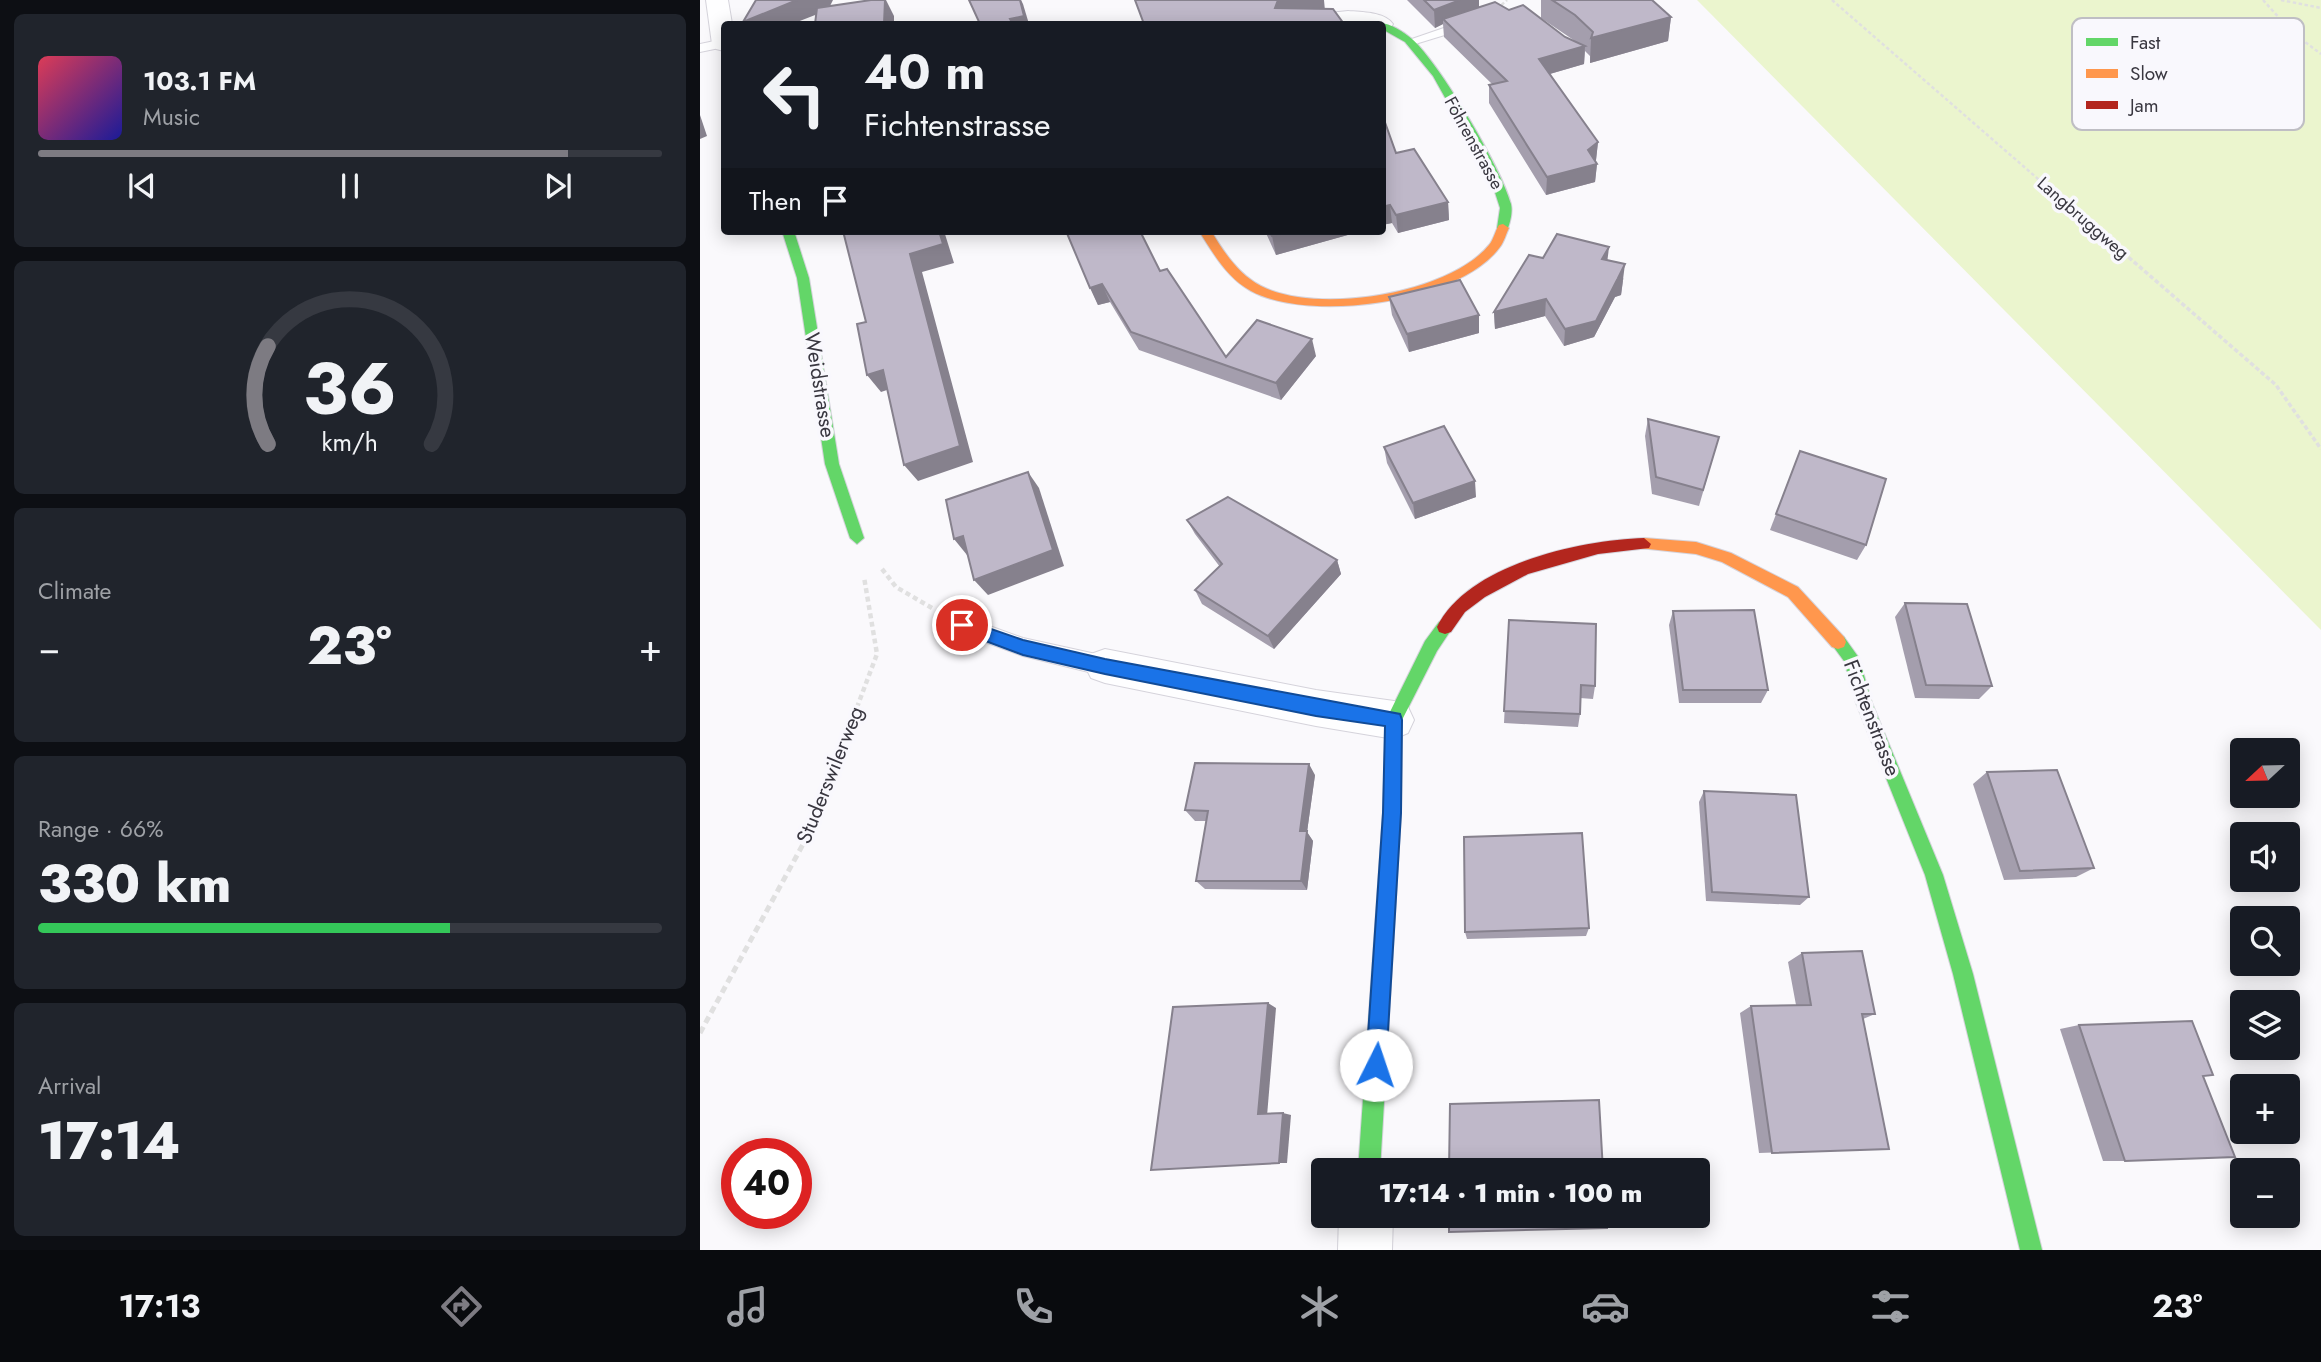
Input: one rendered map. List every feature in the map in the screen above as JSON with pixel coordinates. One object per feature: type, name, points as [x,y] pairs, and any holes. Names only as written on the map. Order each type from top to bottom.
[{"type":"street","points":[[717,0],[721,25]]},
{"type":"street","name":"Föhrenstrasse","points":[[1314,21],[1336,18],[1366,21]]},
{"type":"street","name":"Föhrenstrasse","points":[[1208,235],[1239,277],[1263,293],[1292,301],[1324,304],[1378,298],[1437,282],[1480,261],[1496,247],[1506,221],[1499,185],[1438,77],[1412,41],[1386,27]]},
{"type":"street","name":"Weidstrasse","points":[[789,235],[803,278],[832,464],[857,538]]},
{"type":"street","name":"Fichtenstrasse","points":[[1370,1158],[1392,813],[1394,720],[1432,646],[1461,606],[1499,580],[1533,565],[1617,545],[1696,548],[1726,557],[1793,592],[1825,624],[1852,659],[1864,704],[1934,875],[1963,974],[2031,1250]]},
{"type":"street","points":[[1105,666],[1316,708],[1394,720]]},
{"type":"street","points":[[1365,1250],[1366,1228]]},
{"type":"lane","points":[[1412,41],[1494,13]]},
{"type":"lane","points":[[700,48],[721,44]]},
{"type":"lane","points":[[962,625],[1023,648],[1105,666]]},
{"type":"path","points":[[1494,13],[1507,0]]},
{"type":"path","name":"Langbruggweg","points":[[1832,0],[2276,385],[2321,449]]},
{"type":"path","points":[[2263,0],[2279,18]]},
{"type":"path","points":[[2281,0],[2321,8]]},
{"type":"path","points":[[2304,41],[2321,54]]},
{"type":"path","points":[[857,538],[896,587],[962,625]]},
{"type":"path","name":"Studerswilerweg","points":[[700,1033],[816,820],[877,653],[857,538]]},
{"type":"green space","points":[[1697,0],[2321,0],[2321,630]]},
{"type":"building","points":[[756,0],[797,0],[745,21]]},
{"type":"building","points":[[885,0],[884,21],[815,21],[817,8]]},
{"type":"building","points":[[969,0],[1020,0],[1024,16],[1010,19],[1011,21],[979,21]]},
{"type":"building","points":[[1135,0],[1278,0],[1275,8],[1333,9],[1342,21],[1143,21]]},
{"type":"building","points":[[1424,0],[1460,0],[1434,10]]},
{"type":"building","points":[[1552,0],[1652,0],[1671,17],[1591,38],[1593,32],[1575,15]]},
{"type":"building","points":[[1495,2],[1509,10],[1523,5],[1565,37],[1585,46],[1539,59],[1598,142],[1588,150],[1597,164],[1547,177],[1489,85],[1507,81],[1443,19]]},
{"type":"building","points":[[1386,125],[1396,153],[1414,149],[1448,202],[1396,215],[1390,205],[1386,206]]},
{"type":"building","points":[[1557,234],[1609,247],[1602,259],[1625,264],[1618,278],[1623,279],[1617,280],[1596,321],[1565,329],[1546,299],[1494,312],[1529,255],[1543,258]]},
{"type":"building","points":[[844,235],[940,235],[943,244],[910,254],[960,446],[904,465],[883,370],[867,375],[857,324],[866,322]]},
{"type":"building","points":[[1068,235],[1142,235],[1160,271],[1167,269],[1226,357],[1257,320],[1312,339],[1276,383],[1131,332],[1102,284],[1090,288]]},
{"type":"building","points":[[1460,280],[1479,315],[1407,334],[1389,297]]},
{"type":"building","points":[[1648,419],[1719,437],[1703,490],[1656,477]]},
{"type":"building","points":[[1444,426],[1475,481],[1413,503],[1384,447]]},
{"type":"building","points":[[1800,451],[1886,479],[1866,545],[1776,514]]},
{"type":"building","points":[[1028,472],[1053,550],[974,580],[963,536],[954,539],[946,500]]},
{"type":"building","points":[[1228,497],[1337,560],[1268,636],[1195,590],[1222,564],[1187,520]]},
{"type":"building","points":[[1905,603],[1967,604],[1992,686],[1926,685]]},
{"type":"building","points":[[1754,610],[1768,690],[1683,690],[1673,611]]},
{"type":"building","points":[[1509,620],[1596,624],[1595,686],[1581,685],[1580,714],[1504,711]]},
{"type":"building","points":[[1195,763],[1309,764],[1300,831],[1307,831],[1301,881],[1196,881],[1208,811],[1185,810]]},
{"type":"building","points":[[2057,770],[2094,868],[2020,871],[1987,772]]},
{"type":"building","points":[[1704,791],[1796,795],[1809,897],[1712,892]]},
{"type":"building","points":[[1582,833],[1589,928],[1465,932],[1464,837]]},
{"type":"building","points":[[1862,951],[1875,1014],[1862,1014],[1889,1149],[1772,1153],[1751,1006],[1811,1005],[1802,953]]},
{"type":"building","points":[[1268,1003],[1258,1114],[1283,1113],[1279,1163],[1151,1170],[1173,1007]]},
{"type":"building","points":[[2192,1021],[2213,1075],[2203,1076],[2235,1157],[2125,1161],[2079,1025]]},
{"type":"building","points":[[1599,1100],[1602,1158],[1449,1158],[1450,1104]]},
{"type":"building","points":[[1449,1228],[1607,1228],[1449,1232]]},
{"type":"traffic: fast","points":[[1386,27],[1408,40],[1437,75],[1497,180],[1506,208],[1503,228]]},
{"type":"traffic: fast","points":[[789,235],[803,278],[832,464],[857,538]]},
{"type":"traffic: fast","points":[[1370,1158],[1392,812],[1394,720],[1431,646],[1445,627]]},
{"type":"traffic: fast","points":[[1838,642],[1851,658],[1864,703],[1934,875],[1963,974],[2031,1250]]},
{"type":"traffic: slow","points":[[1207,235],[1237,274],[1254,287],[1288,299],[1318,303],[1384,298],[1448,279],[1474,264],[1494,247],[1503,228]]},
{"type":"traffic: slow","points":[[1644,544],[1696,548],[1726,557],[1793,592],[1838,642]]},
{"type":"traffic: jam","points":[[1445,627],[1459,607],[1479,592],[1523,570],[1573,553],[1644,544]]},
{"type":"route","points":[[962,625],[1023,648],[1243,695],[1394,720],[1392,813],[1376,1065]]}]
